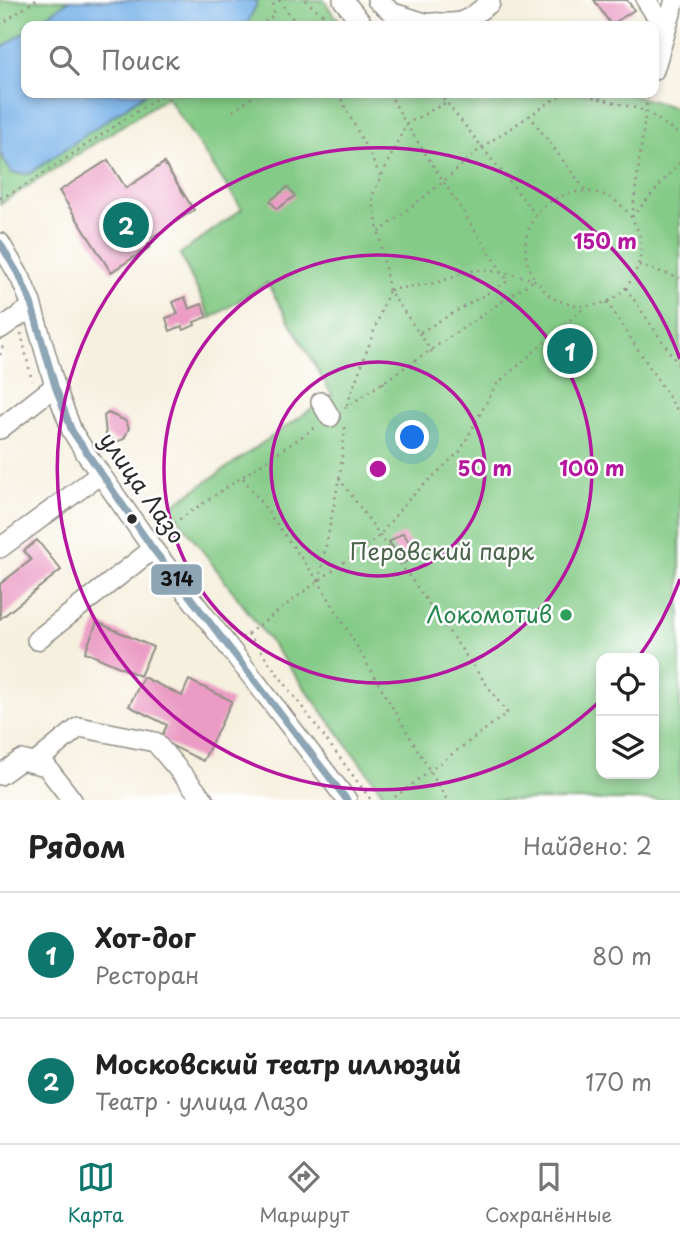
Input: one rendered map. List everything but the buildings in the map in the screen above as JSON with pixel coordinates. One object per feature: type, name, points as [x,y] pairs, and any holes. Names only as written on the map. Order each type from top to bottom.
[{"type":"street","points":[[343,0],[360,21]]},
{"type":"street","points":[[377,0],[393,13],[412,21]]},
{"type":"street","points":[[464,21],[490,3],[490,0]]},
{"type":"street","points":[[646,0],[665,29]]},
{"type":"street","points":[[659,51],[675,0]]},
{"type":"street","name":"улица Лазо","points":[[0,243],[21,279],[32,307],[55,386],[72,430],[99,475],[342,798]]},
{"type":"street","points":[[0,329],[32,307]]},
{"type":"street","points":[[0,429],[55,386]]},
{"type":"street","points":[[0,548],[99,475]]},
{"type":"street","points":[[37,640],[150,544]]},
{"type":"street","points":[[35,763],[79,727],[155,742],[204,800]]},
{"type":"street","points":[[0,775],[21,760],[46,766],[63,795]]},
{"type":"path","points":[[0,25],[36,0]]},
{"type":"path","points":[[266,21],[274,15],[272,0]]},
{"type":"path","points":[[279,0],[294,21]]},
{"type":"path","points":[[305,0],[330,21]]},
{"type":"path","points":[[322,21],[324,16]]},
{"type":"path","points":[[0,198],[18,190],[157,98]]},
{"type":"path","points":[[233,111],[251,98]]},
{"type":"path","points":[[341,98],[381,177]]},
{"type":"path","points":[[392,98],[508,281],[419,333]]},
{"type":"path","points":[[443,98],[536,215]]},
{"type":"path","points":[[379,232],[443,182],[482,147],[556,98]]},
{"type":"path","points":[[598,98],[646,111],[680,135]]},
{"type":"path","points":[[632,217],[647,98]]},
{"type":"path","points":[[434,355],[389,290],[372,196],[406,124],[447,102]]},
{"type":"path","points":[[529,116],[586,191]]},
{"type":"path","points":[[632,217],[680,162]]},
{"type":"path","points":[[573,191],[586,191],[596,191],[617,200],[632,217],[641,240],[639,265],[626,288],[607,302],[585,307],[566,304],[548,295],[534,280],[526,259],[527,236],[536,215],[552,199],[573,191]]},
{"type":"path","points":[[639,265],[680,278]]},
{"type":"path","points":[[389,290],[436,283],[479,270],[534,280]]},
{"type":"path","points":[[150,544],[242,477],[326,410],[347,406],[534,280]]},
{"type":"path","points":[[626,288],[680,367]]},
{"type":"path","points":[[319,582],[339,478],[347,406],[389,290]]},
{"type":"path","points":[[607,302],[680,414]]},
{"type":"path","points":[[230,647],[379,536],[408,500],[460,451],[496,384],[585,307]]},
{"type":"path","points":[[383,382],[386,388]]},
{"type":"path","points":[[242,477],[319,582],[447,800]]},
{"type":"path","points":[[339,478],[507,713],[391,800]]},
{"type":"path","points":[[248,634],[371,800]]},
{"type":"green space","name":"Перовский парк","points":[[0,0],[324,0],[341,21],[21,21],[21,98],[165,98],[0,204]]},
{"type":"green space","name":"Перовский парк","points":[[168,98],[642,98],[680,109],[680,800],[388,800],[170,507],[332,395],[267,283],[211,318],[180,254],[242,209]]},
{"type":"water","points":[[70,0],[255,0],[257,3],[249,21],[39,21]]},
{"type":"water","points":[[21,34],[21,98],[139,98],[29,174],[12,173],[0,153],[0,49]]},
{"type":"transit line","name":"314","points":[[0,243],[21,279],[31,303],[55,386],[72,431],[153,549],[347,800]]},
{"type":"place","name":"Московский театр иллюзий","points":[[126,225]]},
{"type":"place","name":"Хот-дог","points":[[570,351]]},
{"type":"place","name":"Локомотив","points":[[566,615]]}]
